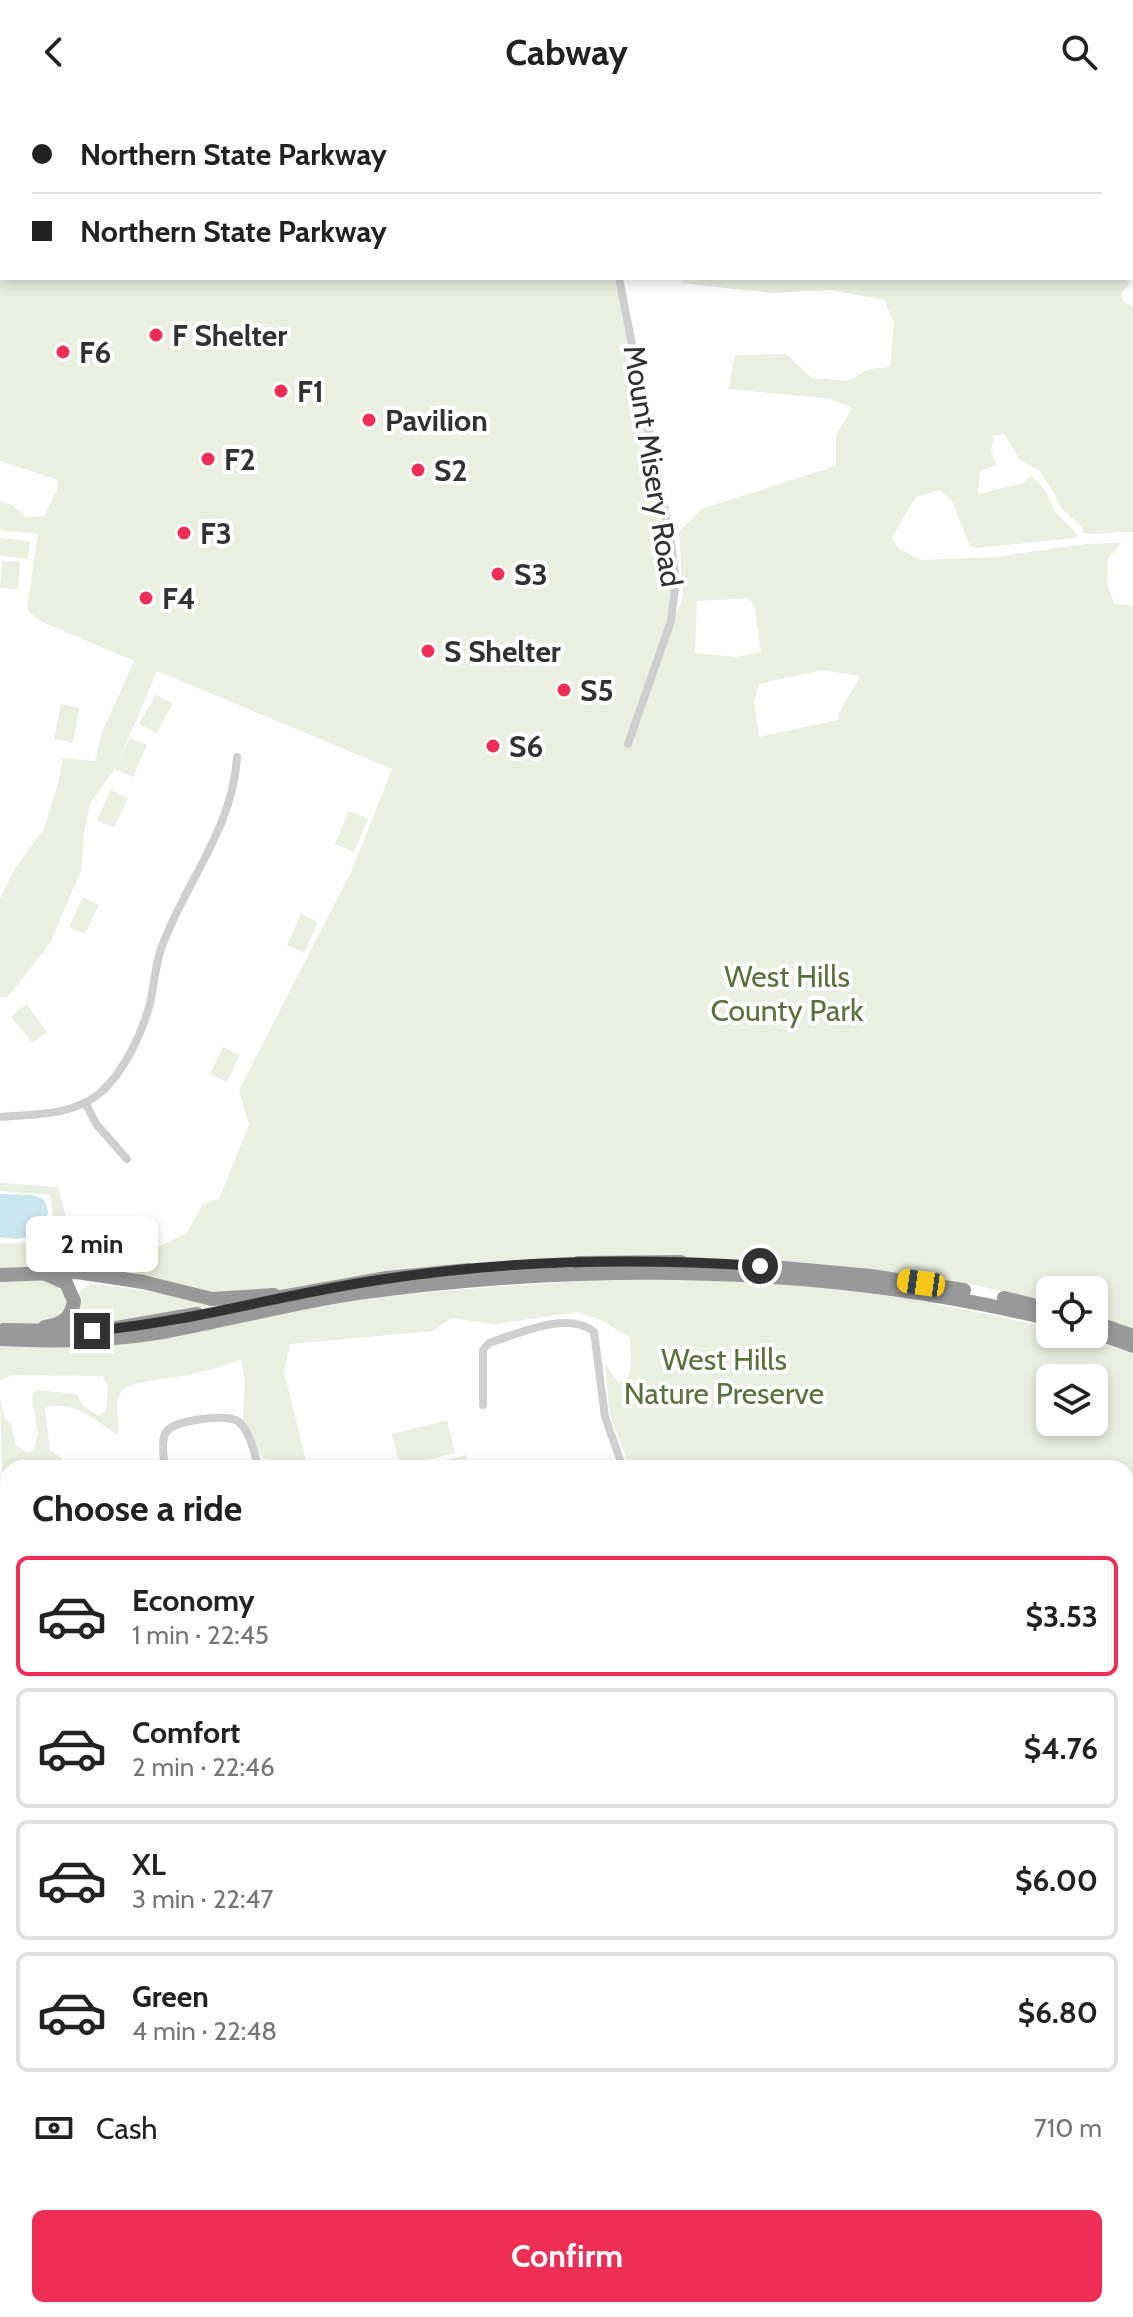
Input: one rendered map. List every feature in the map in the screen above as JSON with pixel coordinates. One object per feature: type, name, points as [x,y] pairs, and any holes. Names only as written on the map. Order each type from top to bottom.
[{"type":"highway","points":[[3,1333],[116,1329],[387,1278],[598,1262],[680,1262],[871,1276],[1036,1306]]},
{"type":"highway","points":[[0,1275],[77,1272],[119,1277],[212,1299],[311,1291]]},
{"type":"highway","points":[[3,1333],[49,1341],[116,1338],[162,1332],[360,1292],[476,1278],[603,1272],[755,1275],[882,1287],[1036,1316]]},
{"type":"highway","points":[[32,1274],[53,1276],[63,1281],[70,1288],[74,1301]]},
{"type":"highway","points":[[3,1333],[58,1325],[70,1314],[77,1290],[88,1280],[119,1277]]},
{"type":"highway","points":[[1108,1327],[1133,1336]]},
{"type":"highway","points":[[1108,1337],[1133,1346]]},
{"type":"street","name":"Mount Misery Road","points":[[619,280],[676,581],[671,621],[628,744]]},
{"type":"street","points":[[0,1117],[49,1113],[85,1103],[112,1080],[138,1036],[149,1007],[160,951],[224,818],[235,780],[237,757]]},
{"type":"street","points":[[85,1103],[97,1125],[127,1159]]},
{"type":"street","points":[[483,1405],[483,1350],[489,1343],[558,1323],[585,1325],[594,1332],[605,1417],[620,1460]]},
{"type":"street","points":[[164,1460],[163,1445],[167,1431],[177,1424],[227,1416],[238,1420],[247,1434],[256,1460]]},
{"type":"green space","name":"West Hills County Park","points":[[0,280],[615,280],[623,306],[670,542],[672,601],[636,733],[683,596],[679,532],[701,509],[836,466],[836,435],[852,408],[831,399],[728,389],[735,355],[786,354],[812,378],[847,381],[869,369],[890,367],[894,323],[884,300],[832,290],[770,293],[682,283],[684,280],[1129,280],[1130,283],[1121,294],[1123,301],[1133,307],[1133,532],[1083,533],[1082,527],[1060,507],[1039,471],[1020,460],[1004,434],[994,436],[991,451],[997,465],[980,471],[978,494],[1023,483],[1031,475],[1046,491],[1055,512],[1077,534],[1076,538],[976,548],[970,546],[952,501],[939,490],[916,497],[892,537],[898,548],[921,560],[995,557],[1087,544],[1121,543],[1107,560],[1107,582],[1114,604],[1133,605],[1133,1329],[1108,1319],[1108,1276],[1036,1276],[1036,1299],[970,1284],[879,1271],[692,1259],[618,1258],[368,1275],[240,1297],[135,1278],[136,1271],[33,1268],[0,1271],[0,1243],[36,1243],[53,1217],[50,1195],[0,1191],[0,1183],[58,1187],[73,1242],[151,1250],[186,1234],[203,1204],[219,1199],[249,1125],[239,1090],[353,868],[392,769],[157,671],[118,763],[130,738],[147,745],[133,777],[115,769],[90,803],[81,871],[50,943],[8,997],[0,997],[0,899],[15,868],[44,829],[63,758],[95,761],[102,732],[134,661],[38,620],[27,609],[38,534],[3,531],[0,528],[0,501],[12,505],[25,517],[44,516],[57,490],[58,480],[0,461]],"holes":[[[749,598],[754,605],[761,652],[736,657],[695,653],[697,601]],[[822,670],[860,676],[838,720],[759,737],[754,702],[759,684]]]},
{"type":"green space","points":[[0,538],[30,541],[28,559],[0,556]]},
{"type":"green space","points":[[2,561],[20,562],[18,589],[0,588]]},
{"type":"green space","points":[[156,694],[173,704],[156,733],[139,724]]},
{"type":"green space","points":[[61,704],[79,708],[73,743],[54,739]]},
{"type":"green space","points":[[111,790],[128,798],[114,828],[97,820]]},
{"type":"green space","points":[[349,811],[368,819],[354,852],[335,844]]},
{"type":"green space","points":[[83,897],[99,905],[85,934],[69,927]]},
{"type":"green space","points":[[301,914],[318,922],[304,953],[287,945]]},
{"type":"green space","points":[[27,1004],[47,1032],[32,1043],[11,1016]]},
{"type":"green space","points":[[223,1047],[240,1055],[227,1082],[210,1074]]},
{"type":"green space","points":[[54,1279],[64,1284],[71,1307],[46,1324],[0,1325],[0,1281]]},
{"type":"green space","name":"West Hills Nature Preserve","points":[[609,1279],[738,1281],[867,1293],[1036,1325],[1036,1348],[1108,1346],[1133,1354],[1133,1460],[627,1460],[610,1416],[605,1364],[619,1383],[627,1381],[631,1366],[630,1338],[601,1320],[577,1312],[494,1324],[451,1318],[433,1331],[290,1344],[284,1372],[306,1460],[267,1460],[242,1433],[245,1380],[241,1360],[126,1388],[117,1402],[117,1435],[92,1417],[74,1409],[65,1406],[45,1408],[50,1451],[62,1460],[2,1460],[0,1398],[16,1445],[28,1453],[34,1450],[38,1434],[32,1398],[35,1390],[77,1394],[82,1405],[99,1416],[106,1411],[108,1386],[102,1376],[12,1375],[0,1380],[0,1344],[43,1347],[128,1342],[371,1299]]},
{"type":"green space","points":[[91,1284],[149,1291],[217,1306],[127,1323],[63,1327],[80,1291]]},
{"type":"green space","points":[[447,1420],[455,1453],[428,1460],[398,1460],[392,1434]]},
{"type":"green space","points":[[466,1455],[467,1460],[447,1460]]},
{"type":"water","points":[[0,1194],[32,1195],[44,1199],[48,1212],[42,1235],[15,1239],[0,1237]]},
{"type":"place","name":"F Shelter","points":[[156,335]]},
{"type":"place","name":"F6","points":[[63,352]]},
{"type":"place","name":"F1","points":[[281,391]]},
{"type":"place","name":"Pavilion","points":[[369,420]]},
{"type":"place","name":"F2","points":[[208,459]]},
{"type":"place","name":"S2","points":[[418,470]]},
{"type":"place","name":"F3","points":[[184,533]]},
{"type":"place","name":"S3","points":[[498,574]]},
{"type":"place","name":"F4","points":[[146,598]]},
{"type":"place","name":"S Shelter","points":[[428,651]]},
{"type":"place","name":"S5","points":[[564,690]]},
{"type":"place","name":"S6","points":[[493,746]]},
{"type":"route","points":[[92,1331],[174,1319],[387,1278],[598,1262],[760,1266]]}]
